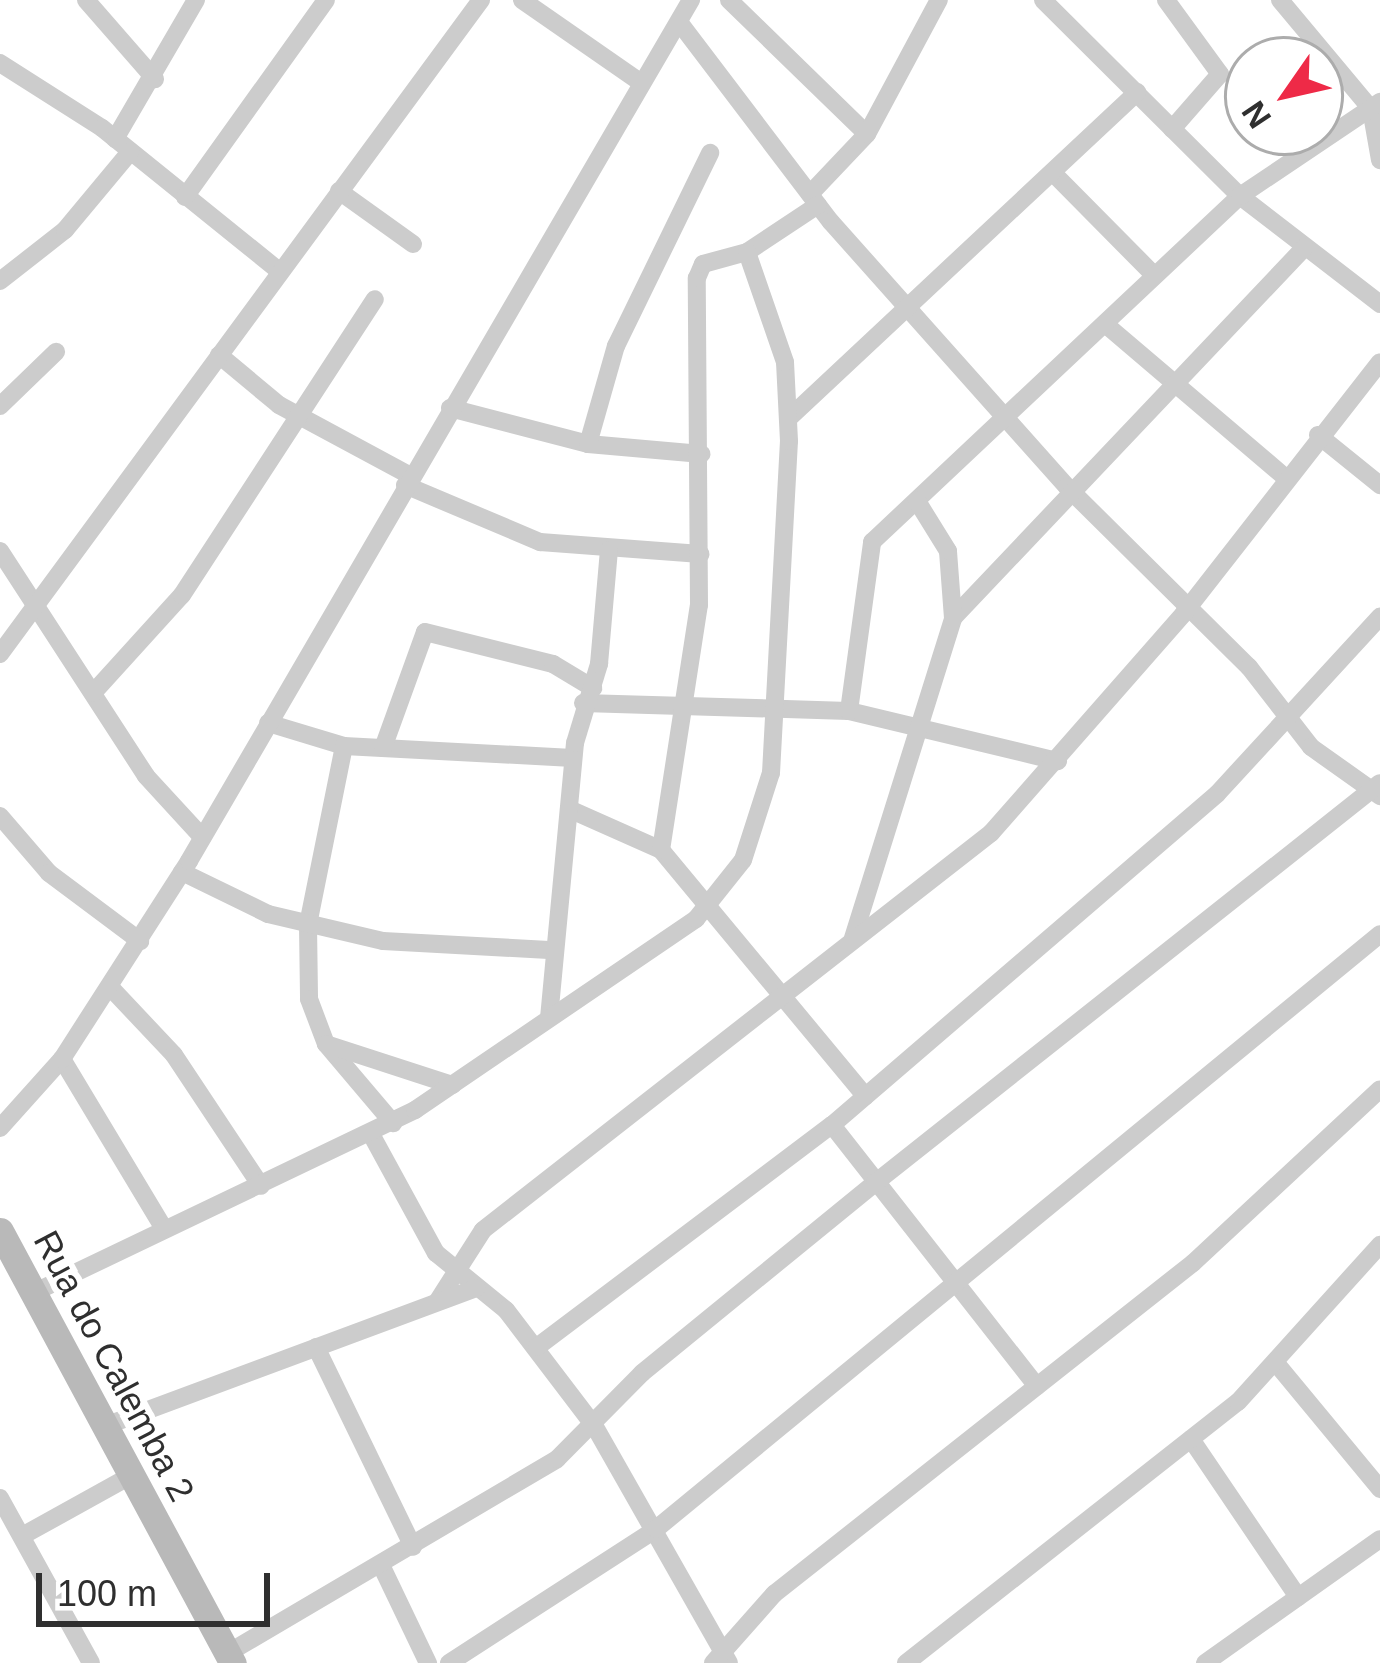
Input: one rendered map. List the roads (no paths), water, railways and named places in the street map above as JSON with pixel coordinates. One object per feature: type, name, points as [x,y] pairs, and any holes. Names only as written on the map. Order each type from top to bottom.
[{"type":"main road","name":"Rua do Calemba 2","points":[[0,1231],[231,1658]]},
{"type":"street","points":[[86,0],[154,80]]},
{"type":"street","points":[[0,280],[65,230],[123,146],[196,0]]},
{"type":"street","points":[[184,197],[326,0]]},
{"type":"street","points":[[0,654],[481,0]]},
{"type":"street","points":[[523,0],[640,82]]},
{"type":"street","points":[[0,1128],[62,1059],[182,872],[691,0]]},
{"type":"street","points":[[729,0],[867,134]]},
{"type":"street","points":[[662,850],[701,554],[697,278],[703,264],[747,252],[814,200],[867,134],[939,0]]},
{"type":"street","points":[[1043,0],[1240,196],[1380,304]]},
{"type":"street","points":[[1059,15],[1076,0]]},
{"type":"street","points":[[1166,0],[1219,68],[1172,129]]},
{"type":"street","points":[[1280,0],[1375,105],[1380,160]]},
{"type":"street","points":[[231,1658],[413,1547],[595,1427],[642,1373],[874,1183],[1262,867],[1377,790],[1288,721],[1249,667],[1184,614],[1067,487],[914,305],[814,200],[679,22]]},
{"type":"street","points":[[0,64],[8,85],[123,146],[279,271]]},
{"type":"street","points":[[789,418],[1057,177],[1137,92]]},
{"type":"street","points":[[849,711],[869,548],[1004,412],[1105,324],[1152,273],[1240,196],[1375,105]]},
{"type":"street","points":[[588,444],[616,346],[710,153]]},
{"type":"street","points":[[1057,177],[1152,273]]},
{"type":"street","points":[[339,191],[413,244]]},
{"type":"street","points":[[953,618],[1067,487],[1176,384],[1304,247]]},
{"type":"street","points":[[33,1293],[163,1227],[393,1123],[709,906],[759,827],[776,711],[789,418],[773,312],[747,252]]},
{"type":"street","points":[[93,693],[182,595],[375,299]]},
{"type":"street","points":[[1105,324],[1286,478]]},
{"type":"street","points":[[0,406],[56,352]]},
{"type":"street","points":[[219,355],[301,419],[511,536],[610,550],[701,554]]},
{"type":"street","points":[[437,1302],[453,1270],[483,1230],[991,833],[1184,614],[1318,435],[1380,362]]},
{"type":"street","points":[[450,408],[588,444],[702,454]]},
{"type":"street","points":[[1318,435],[1380,485]]},
{"type":"street","points":[[852,941],[953,618],[948,551],[917,501]]},
{"type":"street","points":[[549,1018],[549,950],[574,758],[610,550]]},
{"type":"street","points":[[0,551],[93,693],[202,837]]},
{"type":"street","points":[[537,1347],[832,1125],[1288,721],[1380,617]]},
{"type":"street","points":[[383,748],[424,632],[554,664],[588,695],[678,707],[849,711],[922,724],[1058,761]]},
{"type":"street","points":[[268,723],[344,746],[574,758]]},
{"type":"street","points":[[344,746],[308,925],[309,999],[326,1044],[393,1123]]},
{"type":"street","points":[[569,808],[662,850],[865,1096]]},
{"type":"street","points":[[0,816],[49,873],[140,940]]},
{"type":"street","points":[[182,872],[308,925],[424,947],[549,950]]},
{"type":"street","points":[[456,1661],[656,1529],[1380,934]]},
{"type":"street","points":[[110,988],[174,1055],[261,1186]]},
{"type":"street","points":[[326,1044],[452,1085]]},
{"type":"street","points":[[62,1059],[163,1227]]},
{"type":"street","points":[[371,1134],[453,1270],[537,1347],[595,1427],[656,1529],[721,1658],[1037,1386],[1193,1263],[1380,1089]]},
{"type":"street","points":[[832,1125],[953,1288],[1037,1386]]},
{"type":"street","points":[[906,1663],[1191,1439],[1275,1362],[1380,1245]]},
{"type":"street","points":[[105,1426],[476,1288]]},
{"type":"street","points":[[316,1347],[413,1547]]},
{"type":"street","points":[[1275,1362],[1380,1489]]},
{"type":"street","points":[[1191,1439],[1298,1597]]},
{"type":"street","points":[[22,1536],[132,1475]]},
{"type":"street","points":[[0,1498],[91,1663]]},
{"type":"street","points":[[1205,1663],[1380,1539]]},
{"type":"street","points":[[381,1565],[428,1663]]}]
